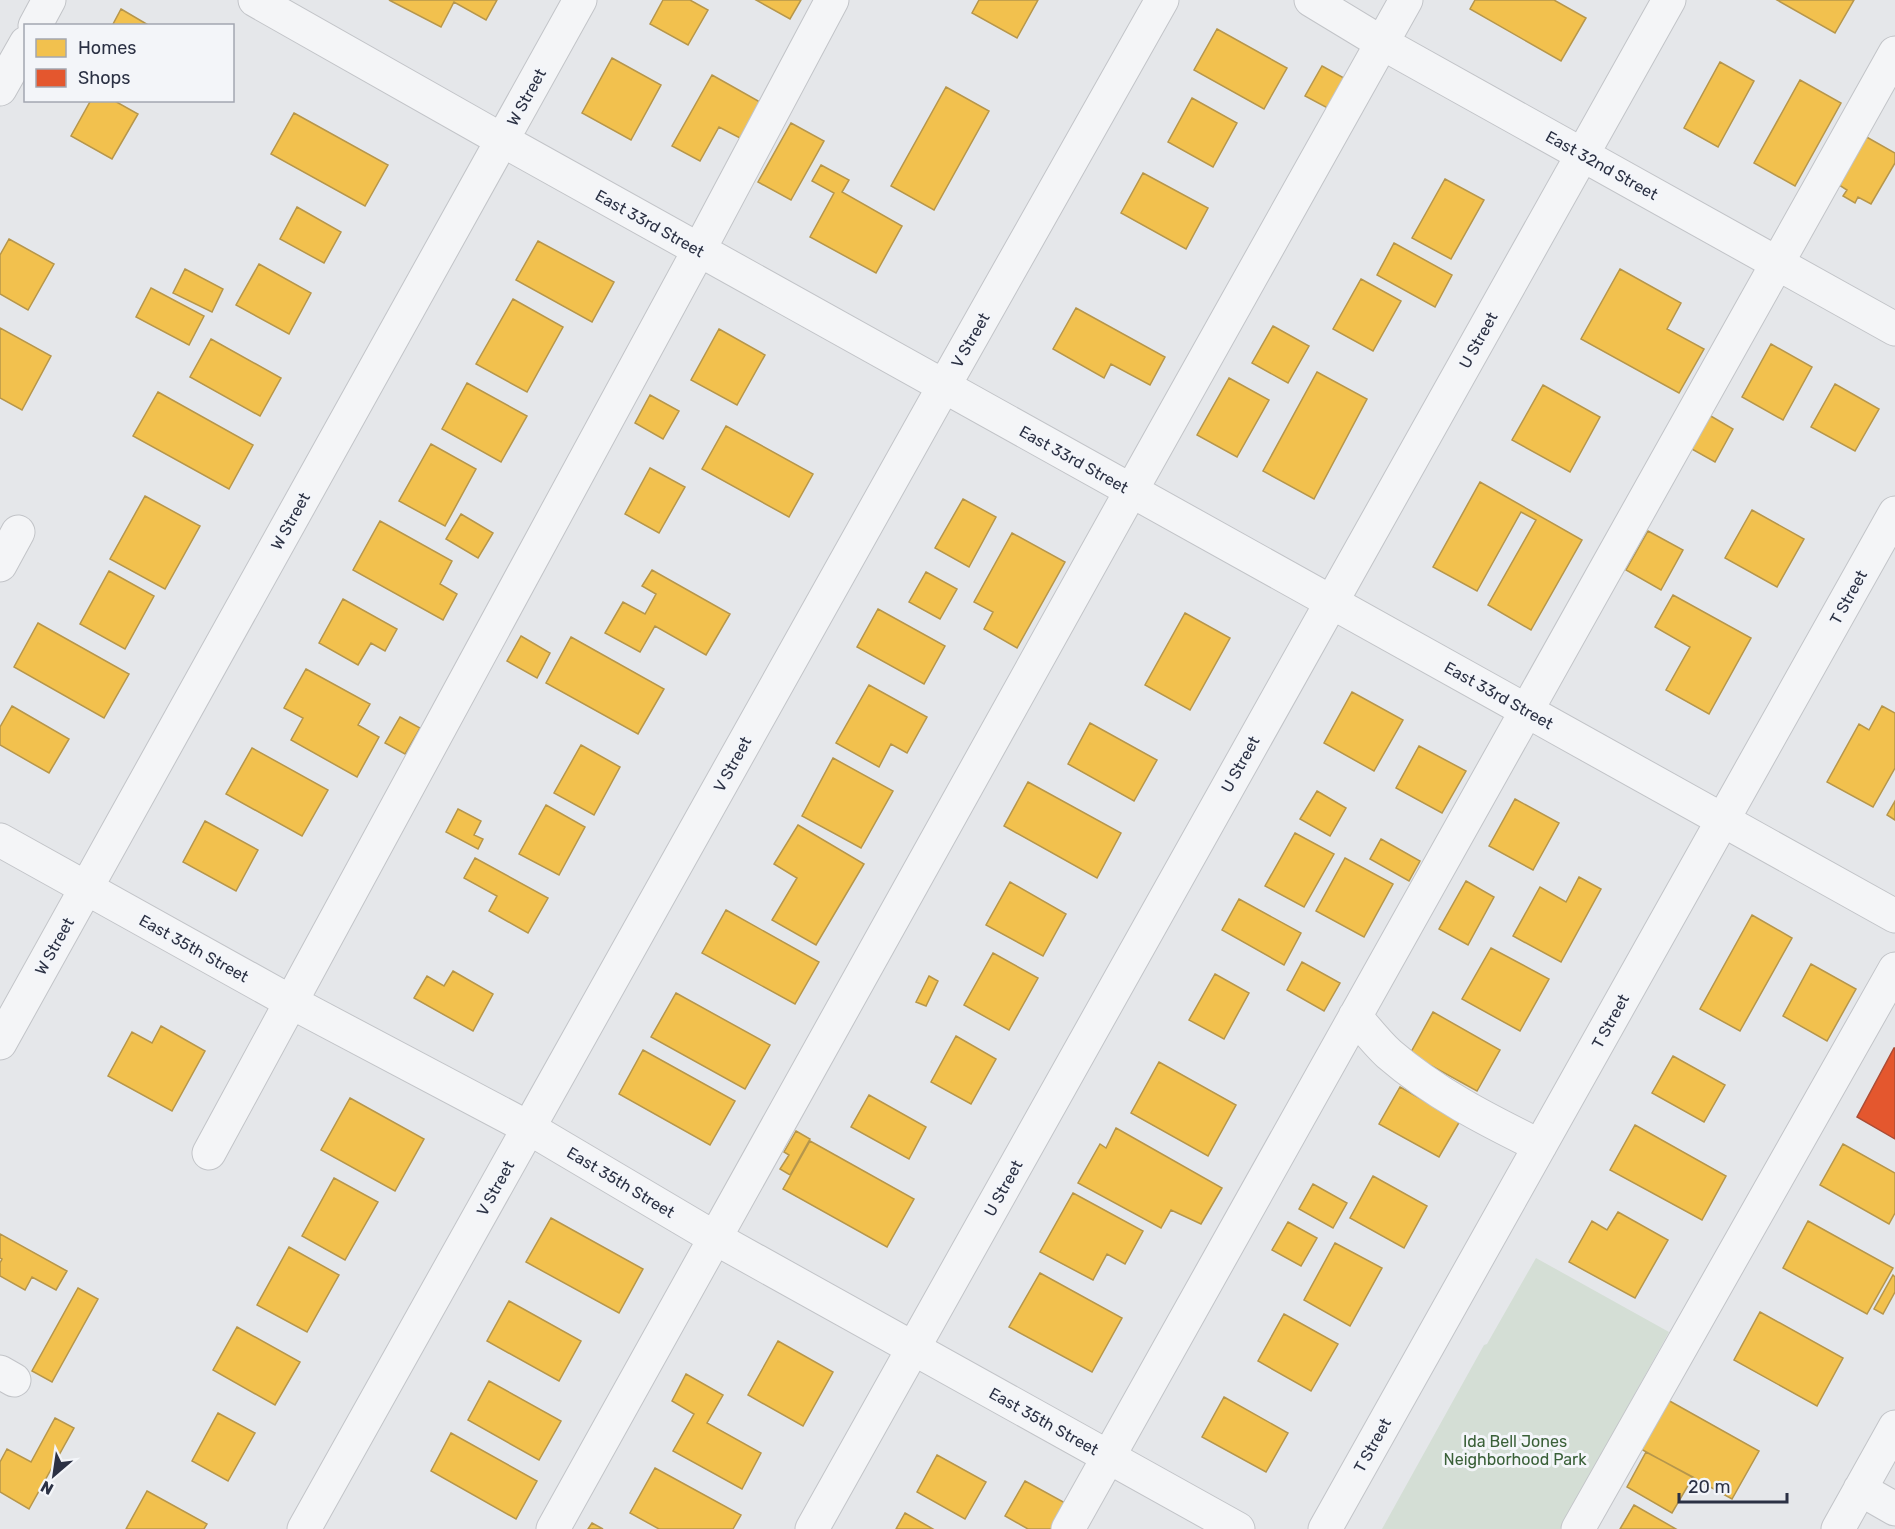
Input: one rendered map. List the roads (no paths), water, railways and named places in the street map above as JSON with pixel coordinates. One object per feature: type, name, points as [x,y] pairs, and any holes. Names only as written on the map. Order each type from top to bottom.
[{"type":"street","points":[[36,24],[49,0]]},
{"type":"street","name":"East 33rd Street","points":[[255,0],[304,11],[502,140],[1895,916]]},
{"type":"street","name":"W Street","points":[[0,1043],[580,0]]},
{"type":"street","points":[[209,1153],[699,250],[832,0]]},
{"type":"street","name":"V Street","points":[[304,1529],[1162,0]]},
{"type":"street","name":"East 32nd Street","points":[[1311,0],[1382,43],[1895,329]]},
{"type":"street","points":[[553,1529],[1406,0]]},
{"type":"street","name":"U Street","points":[[812,1529],[1669,0]]},
{"type":"street","points":[[0,89],[24,47]]},
{"type":"street","points":[[1068,1529],[1895,53]]},
{"type":"street","name":"T Street","points":[[1325,1529],[1895,513]]},
{"type":"street","points":[[0,565],[18,532]]},
{"type":"street","name":"East 35th Street","points":[[0,840],[291,1002],[529,1128],[715,1238],[1238,1529]]},
{"type":"street","points":[[1578,1529],[1895,969]]},
{"type":"street","points":[[1355,1016],[1387,1052],[1422,1080],[1487,1121],[1540,1146]]},
{"type":"street","points":[[1838,1529],[1894,1432]]},
{"type":"street","points":[[1860,1490],[1895,1509]]},
{"type":"park label","name":"Ida Bell Jones Neighborhood Park","points":[[1515,1450]]}]
